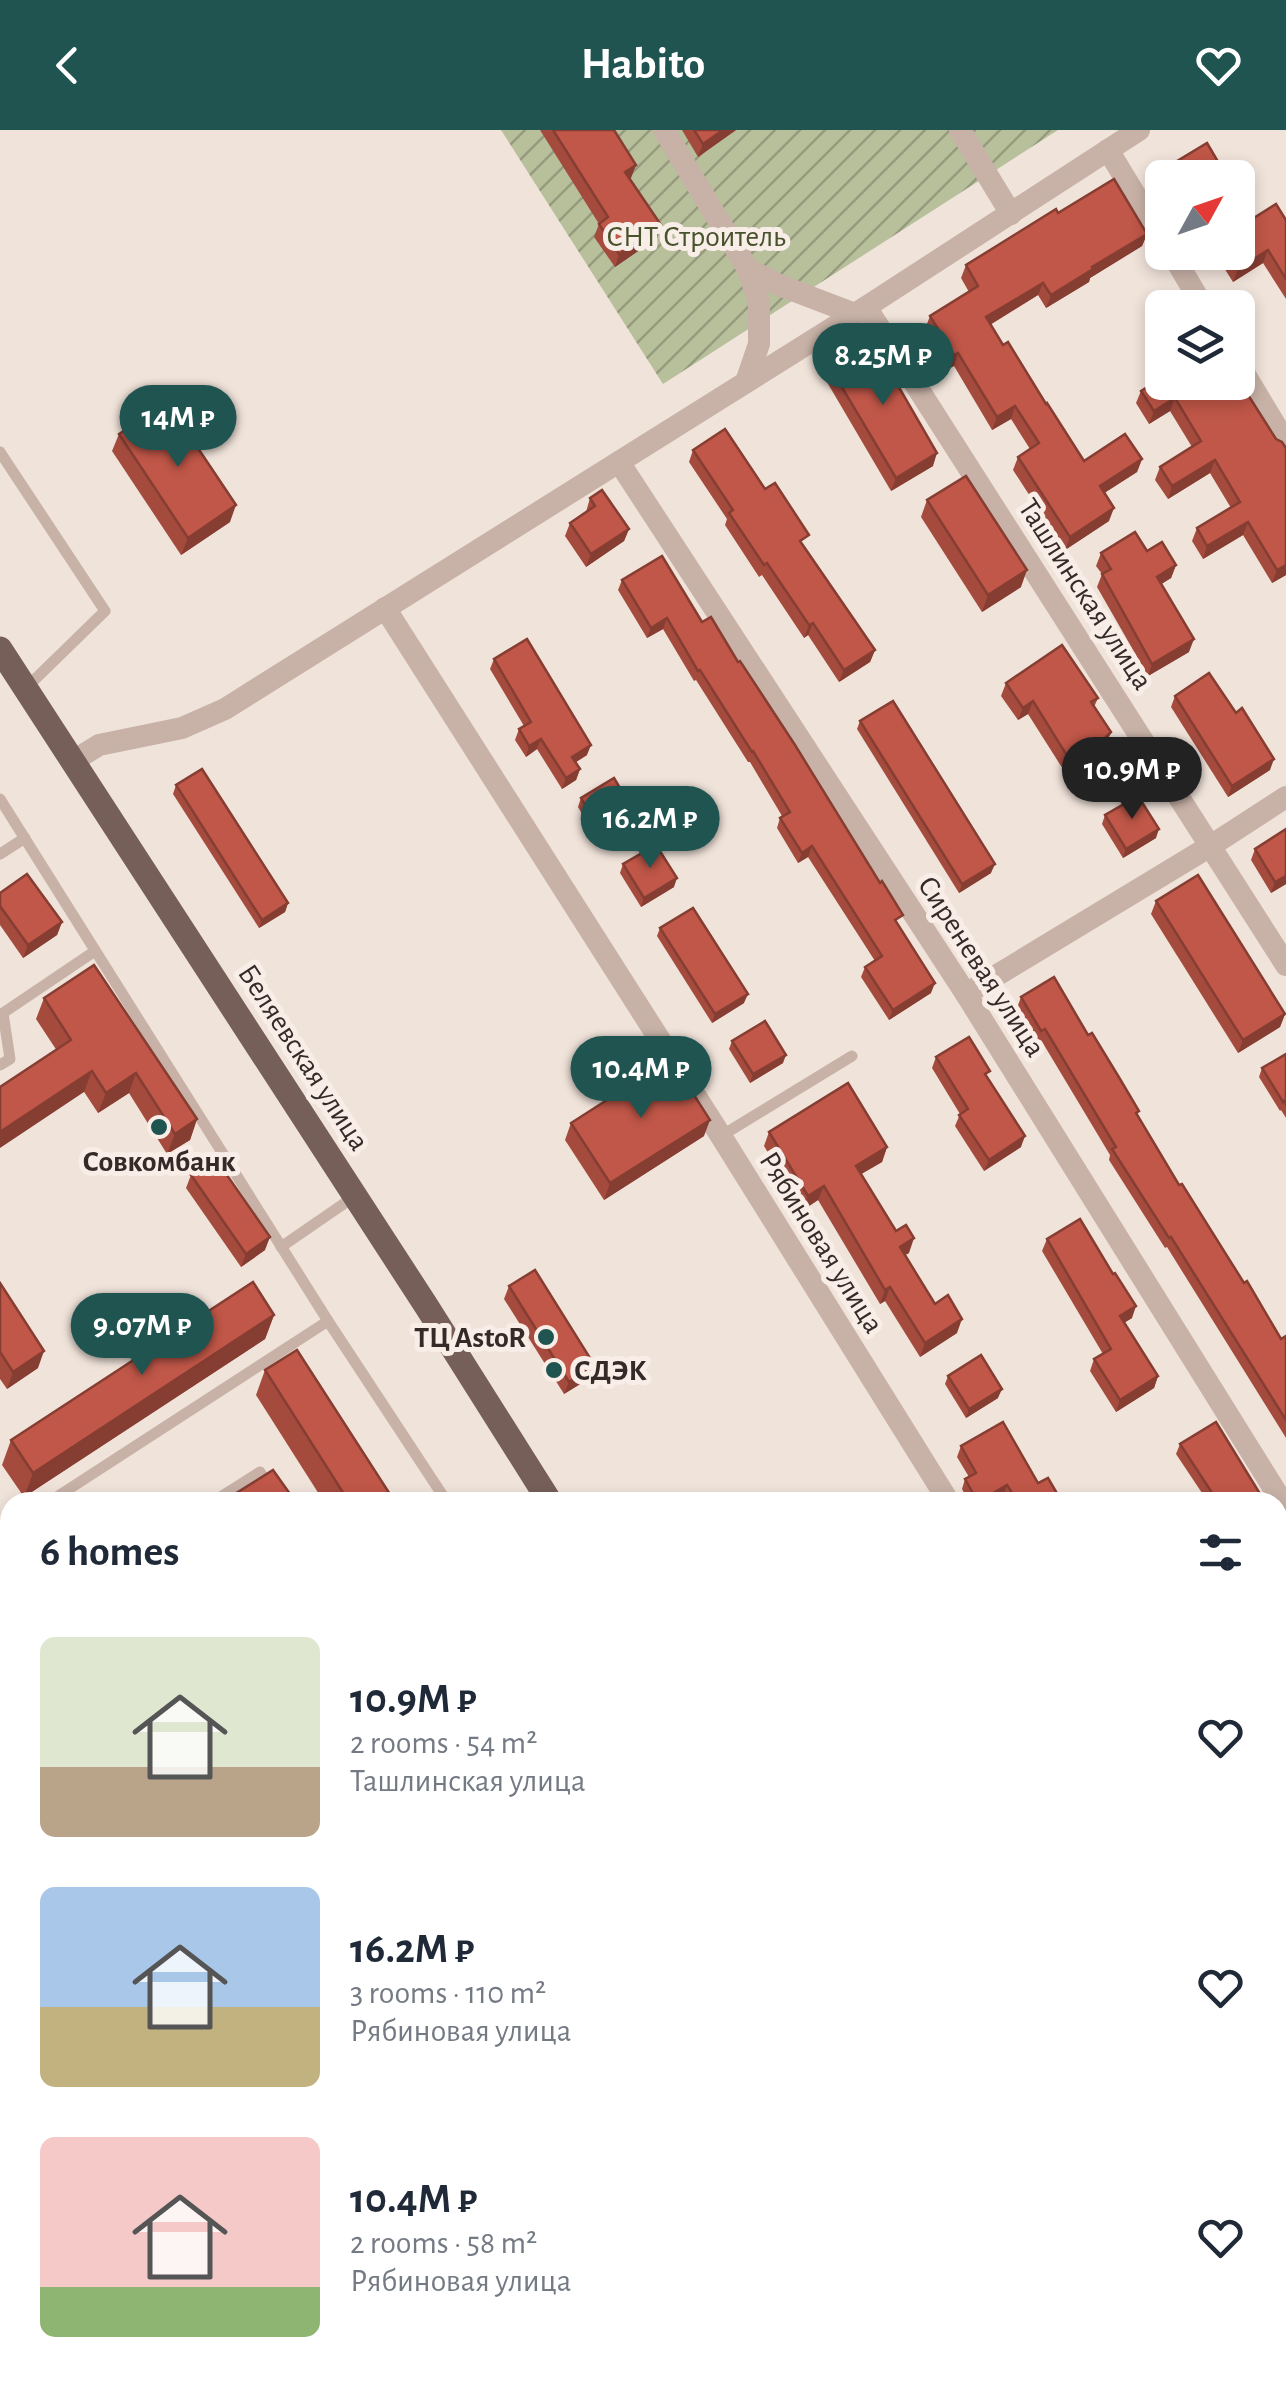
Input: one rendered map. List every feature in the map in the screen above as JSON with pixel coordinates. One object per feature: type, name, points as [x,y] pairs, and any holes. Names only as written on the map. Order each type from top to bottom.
[{"type":"main road","name":"Беляевская улица","points":[[0,648],[544,1492]]},
{"type":"street","points":[[664,130],[748,269],[760,302],[760,344],[746,382]]},
{"type":"street","points":[[960,130],[1011,214]]},
{"type":"street","points":[[73,761],[100,745],[182,728],[225,710],[861,310],[1139,130]]},
{"type":"street","points":[[1108,150],[1145,211]]},
{"type":"street","points":[[748,269],[779,284],[861,310]]},
{"type":"street","name":"Ташлинская улица","points":[[861,310],[1212,845],[1286,965]]},
{"type":"street","points":[[1255,391],[1286,443]]},
{"type":"street","name":"Сиреневая улица","points":[[619,462],[966,994],[1276,1492]]},
{"type":"street","name":"Рябиновая улица","points":[[385,608],[943,1492]]},
{"type":"street","points":[[966,994],[1286,798]]},
{"type":"lane","points":[[0,452],[105,611],[26,688]]},
{"type":"lane","points":[[0,798],[440,1492]]},
{"type":"lane","points":[[0,854],[25,838]]},
{"type":"lane","points":[[0,1065],[10,1059],[3,1013],[95,951]]},
{"type":"lane","points":[[721,1136],[852,1056]]},
{"type":"lane","points":[[281,1247],[355,1196]]},
{"type":"lane","points":[[64,1492],[328,1320]]},
{"type":"lane","points":[[229,1492],[260,1472],[273,1492]]},
{"type":"green space","name":"СНТ Строитель","points":[[501,130],[1058,130],[663,384]]},
{"type":"building","points":[[553,130],[614,130],[636,165],[625,172],[661,225],[619,254],[599,224],[608,217]]},
{"type":"building","points":[[694,130],[723,130],[703,144]]},
{"type":"building","points":[[1207,143],[1217,160],[1179,160]]},
{"type":"building","points":[[1114,179],[1145,231],[1145,235],[1051,295],[1043,283],[986,317],[1003,345],[1008,342],[1084,461],[1125,434],[1142,459],[1100,486],[1114,508],[1070,537],[1018,457],[1039,443],[1015,406],[997,417],[930,316],[978,286],[966,265],[1056,209],[1058,213]]},
{"type":"building","points":[[1276,204],[1286,220],[1286,279],[1268,250],[1255,258],[1255,217]]},
{"type":"building","points":[[871,339],[937,453],[896,478],[828,364]]},
{"type":"building","points":[[1147,400],[1172,400],[1154,411]]},
{"type":"building","points":[[1176,400],[1251,400],[1276,439],[1282,442],[1286,448],[1286,565],[1277,570],[1248,522],[1207,546],[1197,528],[1240,502],[1215,460],[1172,486],[1160,467],[1201,441]]},
{"type":"building","points":[[167,402],[236,505],[188,538],[119,434]]},
{"type":"building","points":[[725,429],[765,489],[775,483],[809,535],[800,541],[875,650],[844,670],[813,623],[809,625],[767,563],[764,565],[693,450]]},
{"type":"building","points":[[966,476],[1027,570],[988,595],[927,500]]},
{"type":"building","points":[[602,490],[629,529],[591,554],[570,523],[595,506],[590,498]]},
{"type":"building","points":[[1135,532],[1147,551],[1162,542],[1176,565],[1157,577],[1194,639],[1152,664],[1102,574],[1111,569],[1101,553]]},
{"type":"building","points":[[662,556],[702,622],[711,617],[903,915],[895,920],[935,983],[893,1010],[865,967],[882,956],[812,846],[802,853],[780,818],[790,812],[753,751],[667,618],[651,628],[622,580]]},
{"type":"building","points":[[527,639],[591,745],[572,757],[580,769],[566,778],[541,739],[529,746],[519,729],[531,722],[494,659]]},
{"type":"building","points":[[1062,645],[1098,698],[1091,702],[1111,732],[1106,737],[1120,760],[1084,783],[1033,701],[1023,708],[1006,683]]},
{"type":"building","points":[[1209,673],[1236,713],[1242,708],[1274,759],[1232,786],[1175,696]]},
{"type":"building","points":[[893,701],[995,864],[962,884],[860,721]]},
{"type":"building","points":[[202,769],[288,903],[262,920],[176,785]]},
{"type":"building","points":[[614,778],[634,812],[601,832],[581,798]]},
{"type":"building","points":[[1138,796],[1159,829],[1126,849],[1105,815]]},
{"type":"building","points":[[1286,829],[1286,876],[1275,882],[1255,849]]},
{"type":"building","points":[[656,845],[677,878],[644,898],[623,864]]},
{"type":"building","points":[[27,874],[62,922],[28,945],[0,906],[0,893]]},
{"type":"building","points":[[1198,875],[1285,1014],[1243,1040],[1156,901]]},
{"type":"building","points":[[693,908],[748,994],[715,1014],[660,928]]},
{"type":"building","points":[[94,965],[197,1119],[175,1134],[136,1073],[106,1093],[92,1071],[0,1132],[0,1087],[71,1040],[44,998]]},
{"type":"building","points":[[1054,977],[1120,1079],[1179,1185],[1182,1184],[1244,1283],[1247,1281],[1281,1339],[1286,1336],[1286,1420],[1112,1149],[1116,1147],[1045,1029],[1041,1031],[1021,997]]},
{"type":"building","points":[[765,1021],[786,1055],[753,1074],[732,1041]]},
{"type":"building","points":[[969,1037],[990,1071],[985,1074],[1025,1136],[989,1160],[959,1115],[968,1109],[936,1057]]},
{"type":"building","points":[[1286,1054],[1286,1104],[1262,1068]]},
{"type":"building","points":[[671,1059],[710,1120],[610,1183],[571,1123]]},
{"type":"building","points":[[848,1083],[887,1147],[856,1166],[896,1231],[906,1225],[914,1238],[900,1247],[935,1304],[948,1295],[962,1319],[925,1343],[890,1287],[885,1290],[824,1186],[808,1196],[769,1132]]},
{"type":"building","points":[[215,1158],[270,1237],[246,1254],[191,1175]]},
{"type":"building","points":[[1080,1219],[1136,1306],[1120,1316],[1158,1376],[1120,1400],[1094,1359],[1111,1349],[1047,1239]]},
{"type":"building","points":[[535,1270],[595,1366],[569,1382],[509,1286]]},
{"type":"building","points":[[253,1282],[274,1315],[33,1473],[11,1440]]},
{"type":"building","points":[[0,1283],[44,1351],[13,1372],[0,1352]]},
{"type":"building","points":[[297,1350],[389,1492],[343,1492],[265,1370]]},
{"type":"building","points":[[981,1355],[1002,1389],[969,1409],[948,1376]]},
{"type":"building","points":[[1003,1422],[1038,1483],[1048,1478],[1056,1492],[1012,1492],[1007,1485],[995,1492],[972,1492],[965,1479],[976,1473],[961,1446]]},
{"type":"building","points":[[1216,1422],[1259,1492],[1211,1492],[1180,1444]]},
{"type":"building","points":[[273,1470],[289,1492],[238,1492]]},
{"type":"place","name":"Совкомбанк","points":[[159,1127]]},
{"type":"place","name":"ТЦ AstoR","points":[[546,1337]]},
{"type":"place","name":"СДЭК","points":[[554,1370]]}]
